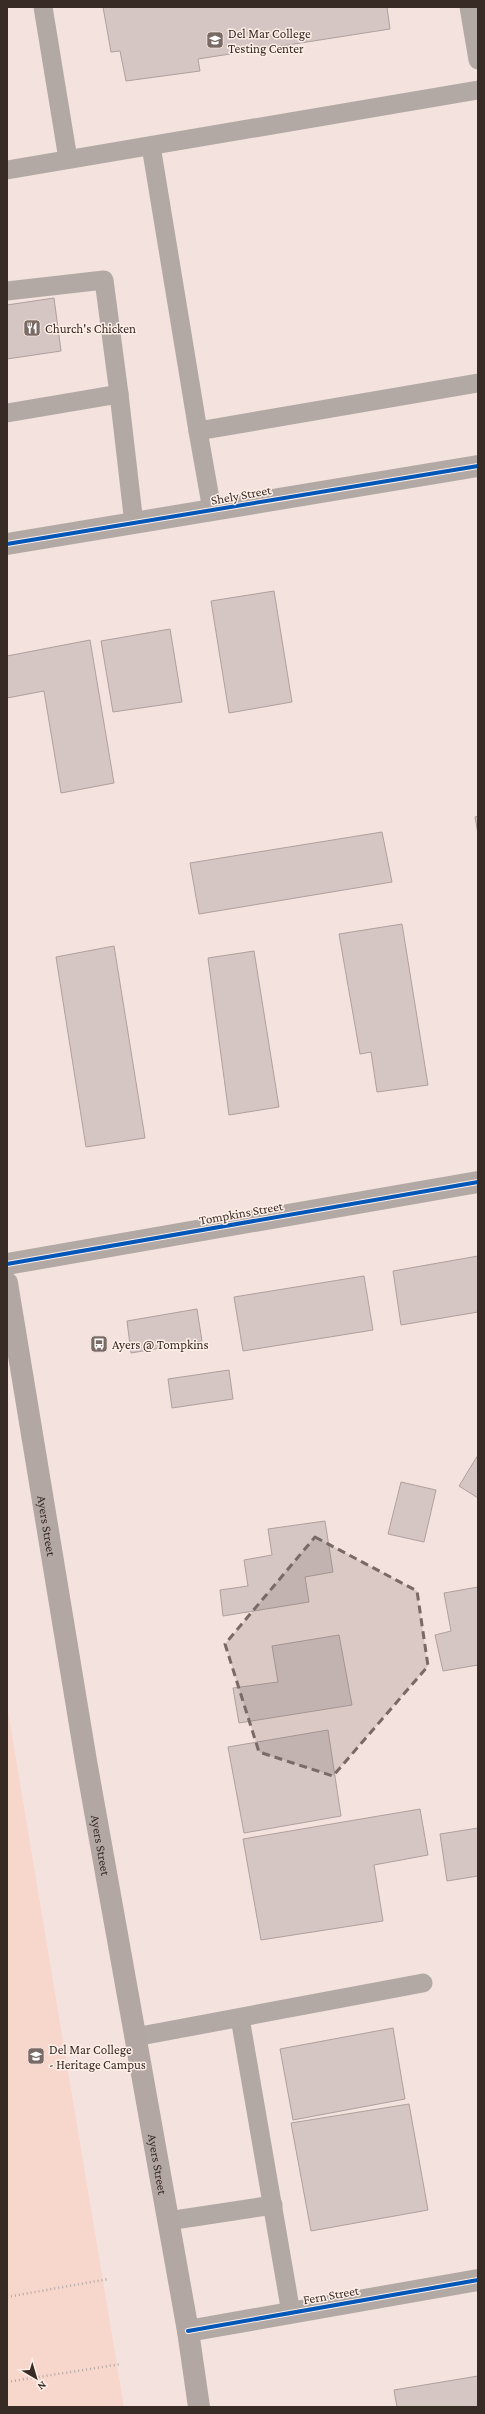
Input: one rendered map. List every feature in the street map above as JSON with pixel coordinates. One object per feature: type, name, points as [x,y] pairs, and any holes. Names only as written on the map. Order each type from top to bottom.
[{"type":"main road","name":"Ayers Street","points":[[7,1283],[86,1761],[188,2331],[199,2407]]},
{"type":"street","name":"Shely Street","points":[[7,544],[478,466]]},
{"type":"street","name":"Tompkins Street","points":[[7,1264],[478,1182]]},
{"type":"street","name":"Fern Street","points":[[188,2331],[478,2280]]},
{"type":"lane","points":[[43,7],[68,159]]},
{"type":"lane","points":[[469,7],[478,60]]},
{"type":"lane","points":[[7,170],[478,90]]},
{"type":"lane","points":[[151,146],[212,510]]},
{"type":"lane","points":[[7,291],[104,280],[134,524]]},
{"type":"lane","points":[[198,431],[478,383]]},
{"type":"lane","points":[[7,412],[119,394]]},
{"type":"lane","points":[[135,2037],[423,1983]]},
{"type":"lane","points":[[240,2018],[291,2313]]},
{"type":"lane","points":[[168,2222],[273,2205]]},
{"type":"path","points":[[7,2297],[108,2278]]},
{"type":"path","points":[[7,2382],[121,2364]]},
{"type":"highlighted area","points":[[315,1537],[417,1591],[428,1666],[333,1776],[259,1752],[225,1644]]},
{"type":"shaded area","name":"Del Mar College - Heritage Campus","points":[[7,1705],[124,2407],[7,2407]]},
{"type":"building","name":"Del Mar College Testing Center","points":[[103,7],[387,7],[390,29],[198,59],[200,71],[126,81],[120,51],[111,52]]},
{"type":"building","name":"Church's Chicken","points":[[54,298],[61,351],[7,359],[7,305]]},
{"type":"building","points":[[274,591],[292,702],[229,713],[211,601]]},
{"type":"building","points":[[170,629],[182,702],[113,712],[101,641]]},
{"type":"building","points":[[90,640],[114,783],[61,793],[44,691],[7,698],[7,656]]},
{"type":"building","points":[[478,816],[478,834],[475,817]]},
{"type":"building","points":[[382,832],[392,882],[199,914],[190,863]]},
{"type":"building","points":[[402,924],[428,1085],[377,1092],[371,1052],[360,1054],[339,934]]},
{"type":"building","points":[[114,946],[145,1138],[86,1147],[56,957]]},
{"type":"building","points":[[254,951],[279,1107],[229,1115],[208,958]]},
{"type":"building","points":[[478,1256],[478,1312],[401,1325],[393,1271]]},
{"type":"building","points":[[364,1276],[373,1330],[243,1351],[234,1297]]},
{"type":"building","points":[[197,1309],[202,1341],[131,1353],[127,1321]]},
{"type":"building","points":[[229,1370],[233,1399],[172,1408],[168,1379]]},
{"type":"building","points":[[478,1455],[478,1498],[459,1486]]},
{"type":"building","points":[[401,1482],[436,1490],[424,1542],[388,1534]]},
{"type":"building","points":[[325,1521],[333,1572],[305,1577],[309,1602],[223,1616],[220,1590],[248,1586],[244,1560],[272,1555],[268,1529]]},
{"type":"building","points":[[478,1587],[478,1665],[443,1671],[435,1635],[451,1631],[444,1593]]},
{"type":"building","points":[[339,1635],[352,1705],[239,1723],[233,1688],[278,1682],[272,1646]]},
{"type":"building","points":[[328,1730],[341,1816],[244,1833],[228,1747]]},
{"type":"building","points":[[420,1809],[428,1855],[374,1865],[383,1921],[261,1940],[243,1839]]},
{"type":"building","points":[[478,1828],[478,1876],[447,1881],[440,1834]]},
{"type":"building","points":[[393,2028],[405,2099],[293,2120],[280,2049]]},
{"type":"building","points":[[409,2104],[428,2210],[311,2231],[291,2123]]},
{"type":"building","points":[[478,2376],[478,2407],[397,2407],[394,2390]]},
{"type":"cycle path","points":[[7,544],[478,466]]},
{"type":"cycle path","points":[[7,1264],[478,1182]]},
{"type":"cycle path","points":[[188,2331],[478,2280]]},
{"type":"place","name":"Del Mar College Testing Center","points":[[215,40]]},
{"type":"place","name":"Church's Chicken","points":[[32,328]]},
{"type":"place","name":"Ayers @ Tompkins","points":[[99,1344]]},
{"type":"place","name":"Del Mar College - Heritage Campus","points":[[36,2056]]}]
